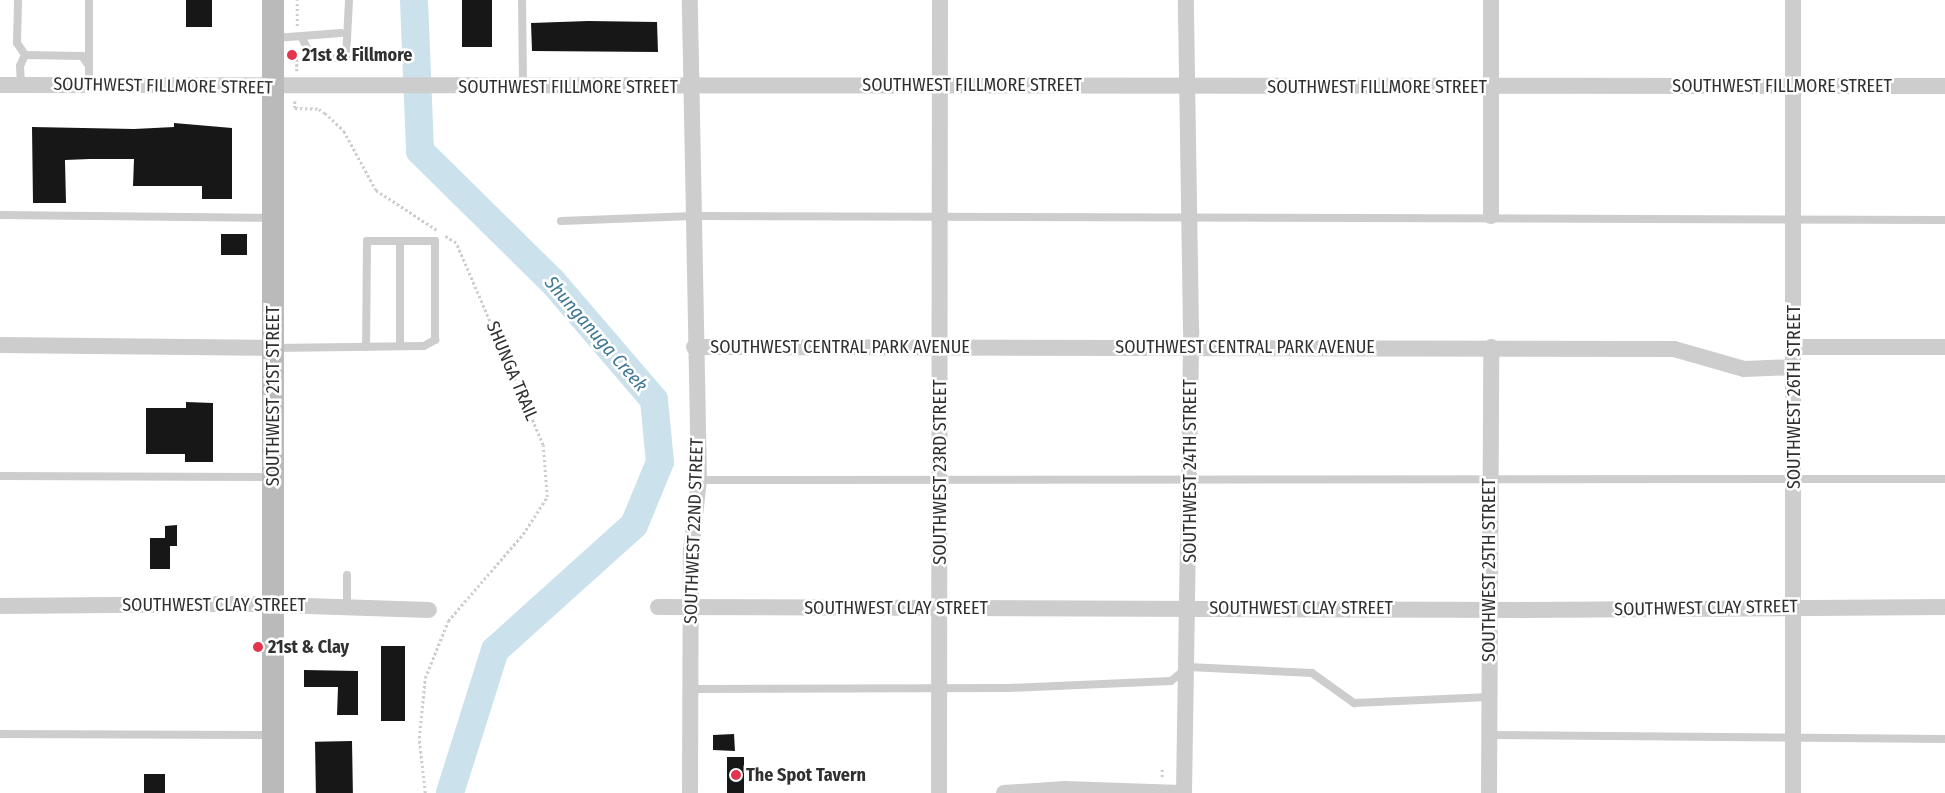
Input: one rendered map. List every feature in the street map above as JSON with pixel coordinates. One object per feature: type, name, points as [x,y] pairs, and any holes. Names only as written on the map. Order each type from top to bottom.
[{"type":"main road","name":"SOUTHWEST 21ST STREET","points":[[273,0],[273,793]]},
{"type":"street","name":"SOUTHWEST 22ND STREET","points":[[690,0],[694,347],[699,480],[691,608],[690,793]]},
{"type":"street","name":"SOUTHWEST 23RD STREET","points":[[939,793],[941,690],[940,0]]},
{"type":"street","name":"SOUTHWEST 24TH STREET","points":[[1183,793],[1188,667],[1190,480],[1190,218],[1186,86],[1186,0]]},
{"type":"street","points":[[1491,0],[1491,216]]},
{"type":"street","name":"SOUTHWEST 26TH STREET","points":[[1793,0],[1794,479],[1791,606],[1794,739],[1793,793]]},
{"type":"street","name":"SOUTHWEST FILLMORE STREET","points":[[0,84],[273,87],[692,87],[940,84],[1186,86],[1945,86]]},
{"type":"street","points":[[0,345],[273,348]]},
{"type":"street","name":"SOUTHWEST CENTRAL PARK AVENUE","points":[[694,347],[1491,347],[1674,349],[1744,369],[1794,367]]},
{"type":"street","name":"SOUTHWEST 25TH STREET","points":[[1489,793],[1488,481],[1491,347]]},
{"type":"street","points":[[1794,347],[1945,347]]},
{"type":"street","name":"SOUTHWEST CLAY STREET","points":[[0,606],[273,604],[429,610]]},
{"type":"street","name":"SOUTHWEST CLAY STREET","points":[[658,607],[1489,609],[1791,606],[1945,607]]},
{"type":"street","points":[[1004,793],[1065,789],[1183,793]]},
{"type":"lane","points":[[18,0],[17,43],[26,55]]},
{"type":"lane","points":[[89,0],[89,86]]},
{"type":"lane","points":[[300,38],[312,58],[346,58],[349,0]]},
{"type":"lane","points":[[522,0],[523,86]]},
{"type":"lane","points":[[273,38],[300,38],[312,33],[341,33]]},
{"type":"lane","points":[[26,55],[82,56],[89,66]]},
{"type":"lane","points":[[21,85],[20,66],[26,55]]},
{"type":"lane","points":[[0,215],[273,218]]},
{"type":"lane","points":[[561,221],[693,216],[940,219],[1491,216],[1794,221],[1945,220]]},
{"type":"lane","points":[[273,348],[366,347],[400,346],[424,346],[436,340],[435,241],[367,241],[366,347]]},
{"type":"lane","points":[[400,241],[400,346]]},
{"type":"lane","points":[[0,476],[273,476]]},
{"type":"lane","points":[[699,480],[940,477],[1488,481],[1945,479]]},
{"type":"lane","points":[[347,574],[347,606]]},
{"type":"lane","points":[[690,689],[941,690],[1170,681],[1188,667],[1312,673],[1354,703],[1489,697]]},
{"type":"lane","points":[[0,734],[273,735]]},
{"type":"lane","points":[[1489,735],[1945,739]]},
{"type":"path","name":"SHUNGA TRAIL","points":[[297,0],[300,38],[295,108],[319,109],[344,131],[376,190],[456,243],[543,445],[547,497],[522,534],[448,621],[425,678],[419,738],[425,793]]},
{"type":"building","points":[[186,0],[212,0],[212,27],[186,27]]},
{"type":"building","points":[[462,0],[492,0],[492,47],[462,47]]},
{"type":"building","points":[[588,21],[657,22],[658,52],[532,51],[531,23]]},
{"type":"building","points":[[174,123],[232,128],[232,199],[202,199],[202,186],[133,186],[134,159],[90,159],[65,160],[66,203],[33,203],[32,127],[134,129],[174,127]]},
{"type":"building","points":[[221,234],[247,234],[247,255],[221,255]]},
{"type":"building","points":[[186,402],[213,403],[213,462],[185,462],[185,454],[146,454],[146,408],[186,408]]},
{"type":"building","points":[[177,525],[177,546],[170,546],[170,569],[150,569],[150,538],[165,538],[165,526]]},
{"type":"building","points":[[381,646],[405,646],[405,721],[381,721]]},
{"type":"building","points":[[304,670],[358,671],[358,715],[337,715],[338,687],[304,687]]},
{"type":"building","points":[[734,734],[735,751],[713,750],[713,735]]},
{"type":"building","points":[[352,741],[353,793],[316,793],[315,742]]},
{"type":"building","name":"The Spot Tavern","points":[[727,757],[744,757],[744,793],[727,793]]},
{"type":"building","points":[[144,774],[165,774],[165,793],[144,793]]},
{"type":"waterway","name":"Shunganuga Creek","points":[[414,0],[420,151],[553,282],[654,400],[660,462],[634,525],[495,650],[450,793]]},
{"type":"place","name":"21st & Fillmore","points":[[292,55]]},
{"type":"place","name":"21st & Clay","points":[[258,647]]},
{"type":"place","name":"The Spot Tavern","points":[[736,775]]}]
